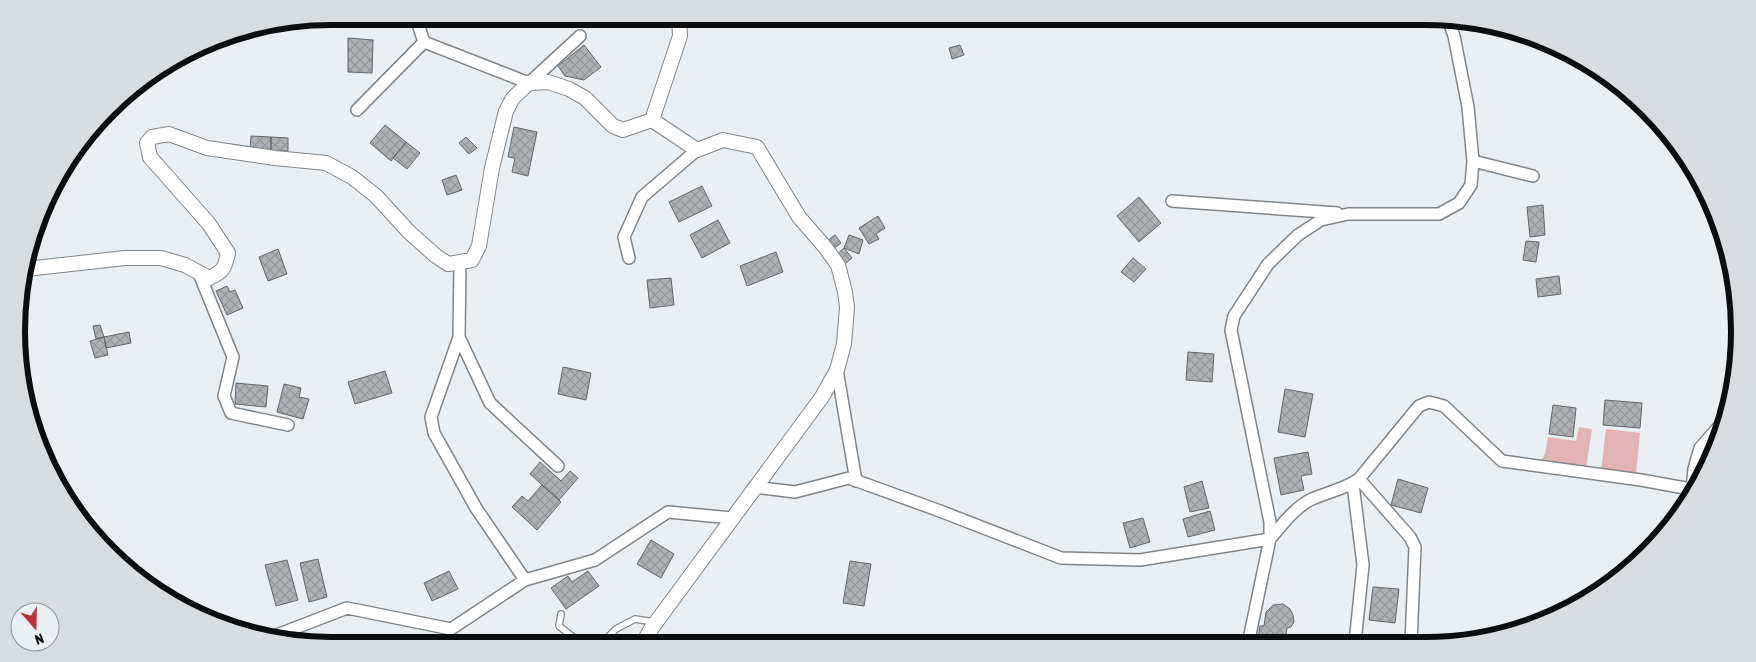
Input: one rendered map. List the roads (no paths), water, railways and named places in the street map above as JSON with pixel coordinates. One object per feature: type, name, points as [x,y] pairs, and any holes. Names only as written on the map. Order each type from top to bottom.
[{"type":"street","points":[[421,25],[419,27],[424,42]]},
{"type":"street","points":[[652,120],[680,36],[679,25]]},
{"type":"street","points":[[1172,201],[1348,214],[1440,214],[1459,202],[1471,185],[1473,161],[1468,107],[1451,27]]},
{"type":"street","points":[[32,268],[125,258],[160,258],[185,265],[209,278],[218,274],[226,266],[228,253],[210,224],[150,157],[147,143],[152,137],[169,134],[207,148],[326,163],[352,177],[376,196],[409,232],[448,264],[472,260],[479,246],[492,168],[506,111],[513,98],[580,36]]},
{"type":"street","points":[[424,42],[529,83],[548,82],[569,89],[585,98],[613,126],[623,130],[652,120]]},
{"type":"street","points":[[357,110],[424,42]]},
{"type":"street","points":[[652,120],[697,150]]},
{"type":"street","points":[[629,258],[624,237],[642,197],[697,150],[723,140],[757,147],[799,218],[838,265],[847,307],[844,344],[837,370],[822,397],[754,487],[647,637]]},
{"type":"street","points":[[1473,161],[1533,176]]},
{"type":"street","points":[[1249,637],[1270,539],[1270,522],[1231,330],[1234,316],[1268,264],[1298,235],[1321,220],[1348,214]]},
{"type":"street","points":[[460,263],[459,337],[431,417],[434,432],[476,508],[525,580]]},
{"type":"street","points":[[198,271],[233,357],[224,396],[231,413],[288,425]]},
{"type":"street","points":[[459,337],[490,403],[558,466]]},
{"type":"street","points":[[837,370],[856,481]]},
{"type":"street","points":[[754,487],[796,492],[849,478],[1061,558],[1140,560],[1270,539],[1289,517],[1310,500],[1356,481],[1419,406],[1430,402],[1444,406],[1502,461],[1641,480],[1687,489]]},
{"type":"street","points":[[1694,476],[1700,448],[1714,432]]},
{"type":"street","points":[[1356,481],[1410,537],[1415,547],[1411,637]]},
{"type":"street","points":[[1356,481],[1364,565],[1356,637]]},
{"type":"street","points":[[283,633],[347,608],[451,629],[525,580],[595,560],[668,512],[732,518]]},
{"type":"lane","points":[[561,614],[559,626],[573,637]]},
{"type":"lane","points":[[608,637],[616,629],[635,620],[656,623]]}]
